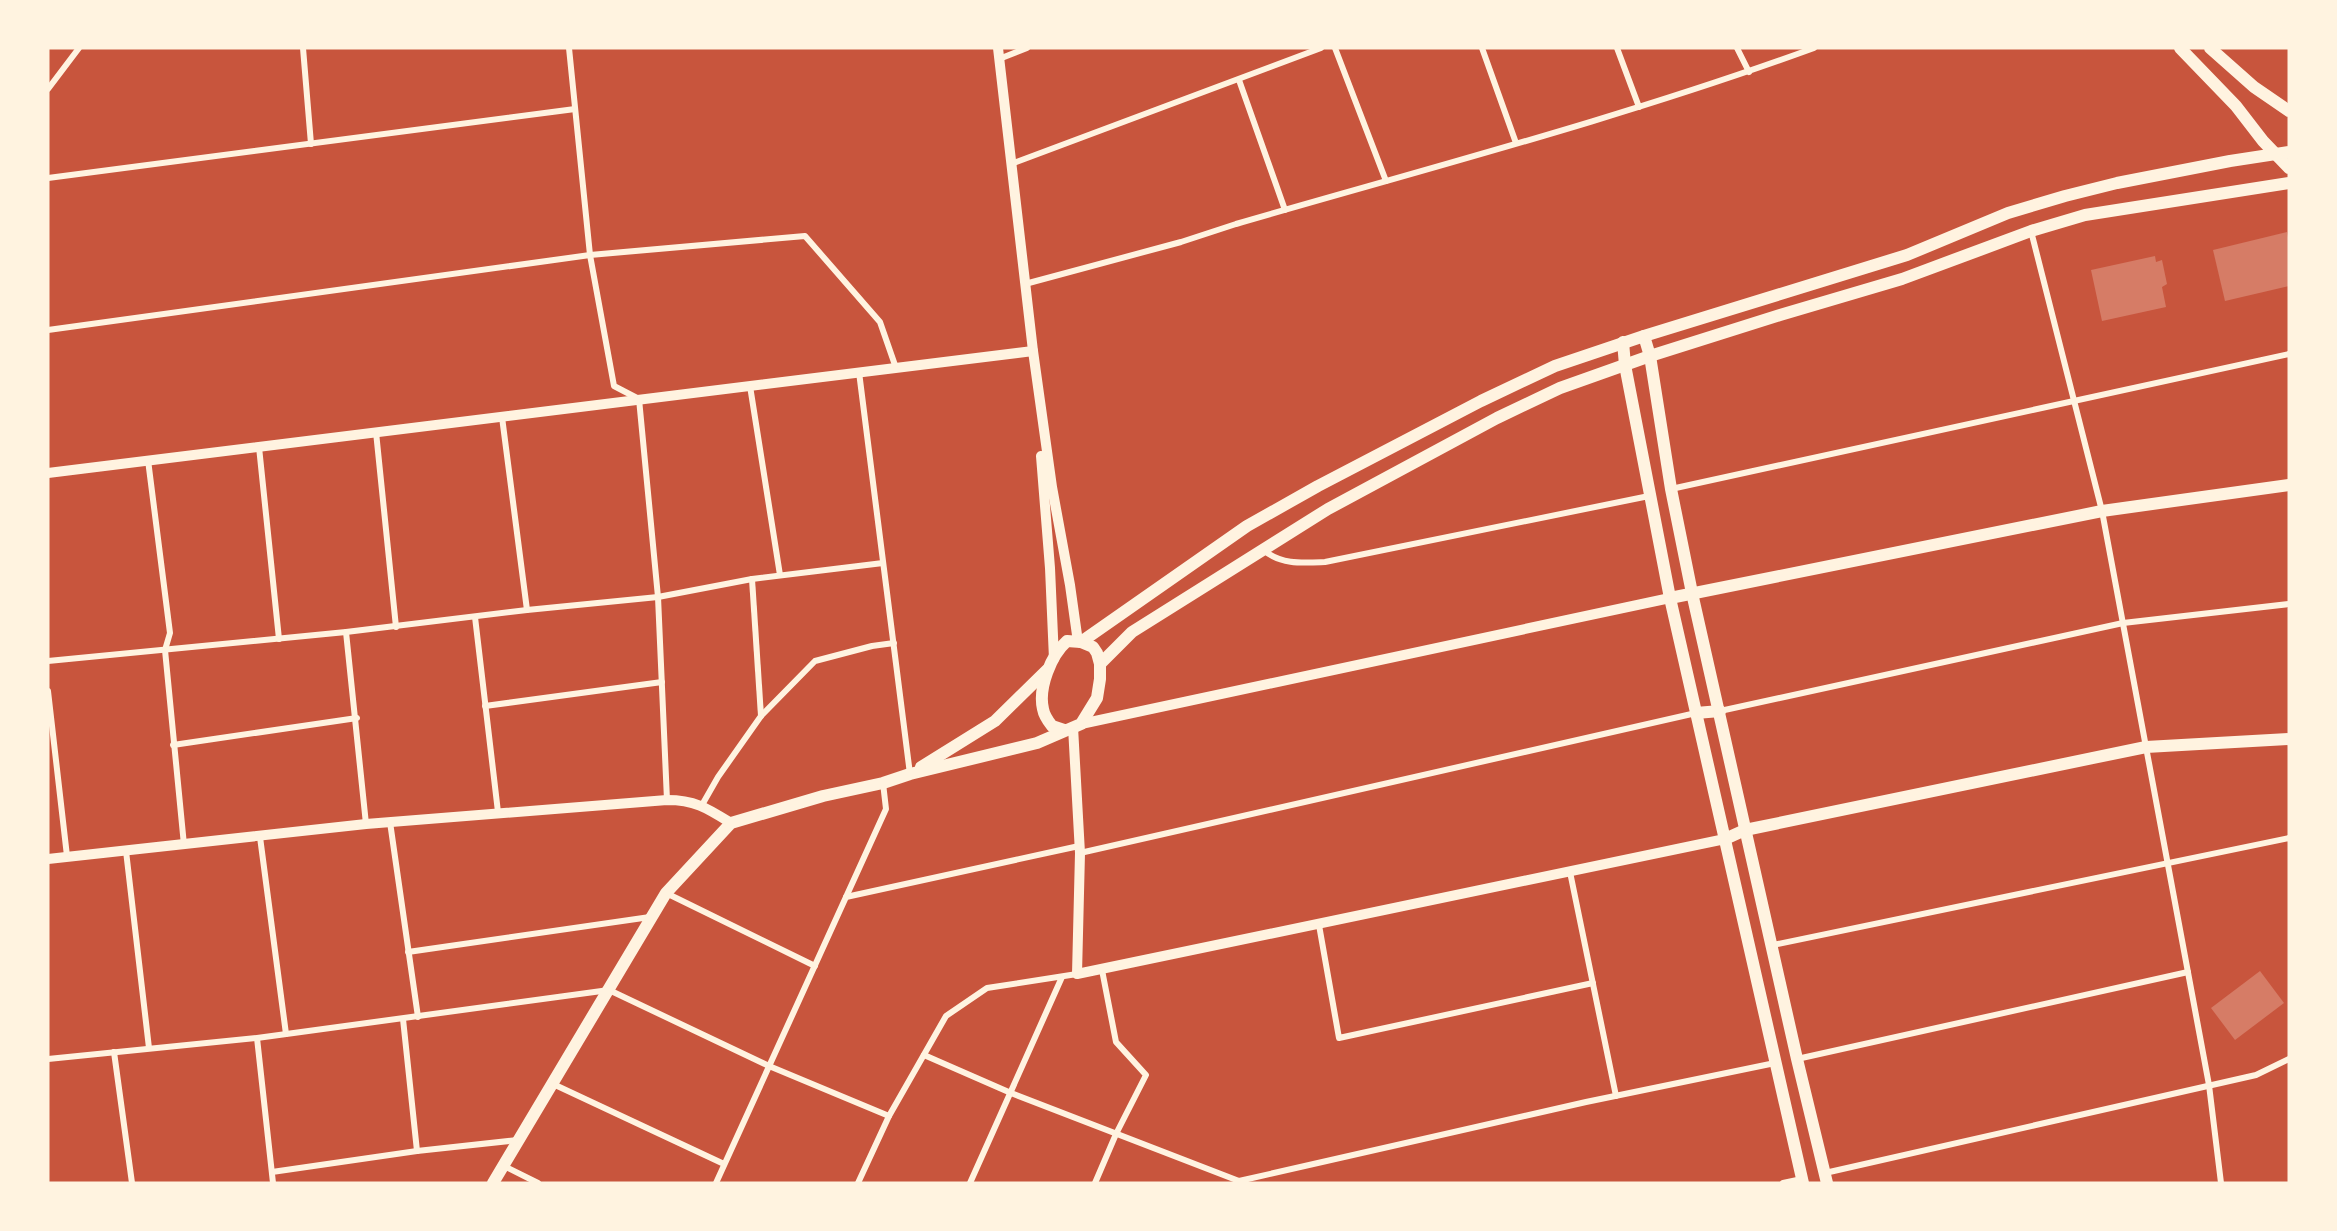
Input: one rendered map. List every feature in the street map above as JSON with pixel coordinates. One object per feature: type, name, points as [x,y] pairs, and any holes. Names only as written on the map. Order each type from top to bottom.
[{"type":"main road","points":[[2180,48],[2236,106],[2263,141],[2289,168]]},
{"type":"main road","points":[[2210,48],[2254,87],[2289,111]]},
{"type":"main road","points":[[1079,642],[1247,526],[1318,486],[1481,401],[1556,366],[1623,342],[1908,255],[2008,213],[2065,196],[2117,183],[2275,152],[2289,152]]},
{"type":"main road","points":[[1100,664],[1132,632],[1328,509],[1497,418],[1560,388],[1650,356],[1902,279],[2031,231],[2085,215],[2289,183]]},
{"type":"main road","points":[[1644,336],[1650,356],[1671,489],[1692,593],[1826,1178]]},
{"type":"main road","points":[[1623,342],[1624,365],[1670,598],[1802,1181]]},
{"type":"main road","points":[[1670,598],[2102,512],[2289,485]]},
{"type":"main road","points":[[1649,496],[1671,489]]},
{"type":"main road","points":[[494,1183],[650,917],[666,893],[731,822],[823,796],[883,783],[910,774],[1037,743],[1072,727],[1097,698],[1100,664],[1093,647],[1079,642],[1067,642],[1052,663],[995,721],[910,774]]},
{"type":"main road","points":[[1052,663],[1041,698],[1043,712],[1052,726],[1072,727]]},
{"type":"main road","points":[[1696,713],[1720,711]]},
{"type":"main road","points":[[1725,838],[1745,830],[2146,747],[2289,739]]},
{"type":"main road","points":[[1775,1063],[1797,1059]]},
{"type":"street","points":[[48,89],[79,48]]},
{"type":"street","points":[[303,48],[311,144]]},
{"type":"street","points":[[569,48],[590,255],[614,386],[639,399]]},
{"type":"street","points":[[1027,48],[998,54],[1033,351],[1052,487],[1079,642]]},
{"type":"street","points":[[1011,164],[1320,48]]},
{"type":"street","points":[[1335,48],[1386,181]]},
{"type":"street","points":[[1482,48],[1516,143]]},
{"type":"street","points":[[1617,48],[1639,107]]},
{"type":"street","points":[[1737,48],[1749,72]]},
{"type":"street","points":[[1024,284],[1181,242],[1639,107],[1815,48]]},
{"type":"street","points":[[1239,80],[1286,210]]},
{"type":"street","points":[[48,178],[575,109]]},
{"type":"street","points":[[2031,231],[2102,512],[2209,1085],[2221,1183]]},
{"type":"street","points":[[48,330],[590,255],[805,236],[880,322],[896,368]]},
{"type":"street","points":[[48,472],[1033,351]]},
{"type":"street","points":[[1033,351],[1050,568],[1052,663]]},
{"type":"street","points":[[1671,489],[2289,354]]},
{"type":"street","points":[[859,372],[910,774]]},
{"type":"street","points":[[750,386],[780,575]]},
{"type":"street","points":[[639,399],[658,597],[667,800]]},
{"type":"street","points":[[502,417],[527,610]]},
{"type":"street","points":[[376,432],[396,627]]},
{"type":"street","points":[[259,447],[279,639]]},
{"type":"street","points":[[148,460],[170,633],[165,650],[184,845]]},
{"type":"street","points":[[1263,549],[1274,559],[1298,564],[1325,562],[1649,496]]},
{"type":"street","points":[[48,661],[396,627],[527,610],[658,597],[752,579],[883,563]]},
{"type":"street","points":[[752,579],[761,716]]},
{"type":"street","points":[[1077,974],[1080,850],[1072,727],[1670,598]]},
{"type":"street","points":[[1720,711],[2123,623],[2289,604]]},
{"type":"street","points":[[475,617],[498,812]]},
{"type":"street","points":[[346,632],[357,718],[366,824]]},
{"type":"street","points":[[702,805],[718,777],[761,716],[815,661],[872,646],[894,643]]},
{"type":"street","points":[[485,706],[662,682]]},
{"type":"street","points":[[48,691],[68,856]]},
{"type":"street","points":[[846,897],[1080,850],[1696,713]]},
{"type":"street","points":[[173,745],[357,718]]},
{"type":"street","points":[[716,1183],[886,809],[883,783]]},
{"type":"street","points":[[48,859],[366,824],[667,800],[686,800],[702,805],[731,822]]},
{"type":"street","points":[[390,822],[418,1017]]},
{"type":"street","points":[[260,837],[286,1034]]},
{"type":"street","points":[[858,1183],[889,1116],[946,1016],[987,988],[1102,970],[1725,838]]},
{"type":"street","points":[[1773,945],[2289,838]]},
{"type":"street","points":[[126,851],[149,1048]]},
{"type":"street","points":[[1570,872],[1616,1096]]},
{"type":"street","points":[[666,893],[815,966]]},
{"type":"street","points":[[408,952],[650,917]]},
{"type":"street","points":[[1318,925],[1339,1038],[1593,983]]},
{"type":"street","points":[[1095,1183],[1116,1134],[1146,1076],[1116,1042],[1102,970]]},
{"type":"street","points":[[1797,1059],[2188,972]]},
{"type":"street","points":[[970,1183],[1062,976]]},
{"type":"street","points":[[48,1059],[257,1038],[609,990],[769,1066],[889,1116]]},
{"type":"street","points":[[403,1019],[417,1150]]},
{"type":"street","points":[[257,1038],[273,1183]]},
{"type":"street","points":[[114,1052],[132,1183]]},
{"type":"street","points":[[924,1055],[1011,1093],[1238,1182],[1616,1096],[1775,1063]]},
{"type":"street","points":[[1826,1178],[2256,1075],[2289,1059]]},
{"type":"street","points":[[553,1084],[724,1164]]},
{"type":"street","points":[[272,1172],[417,1150],[519,1140]]},
{"type":"street","points":[[503,1166],[538,1183]]},
{"type":"street","points":[[1783,1183],[1802,1181]]},
{"type":"building","points":[[2287,232],[2289,286],[2225,301],[2213,250]]},
{"type":"building","points":[[2155,256],[2156,262],[2162,260],[2167,284],[2162,287],[2166,307],[2102,321],[2091,270]]},
{"type":"building","points":[[2260,971],[2284,1003],[2235,1040],[2211,1008]]}]
